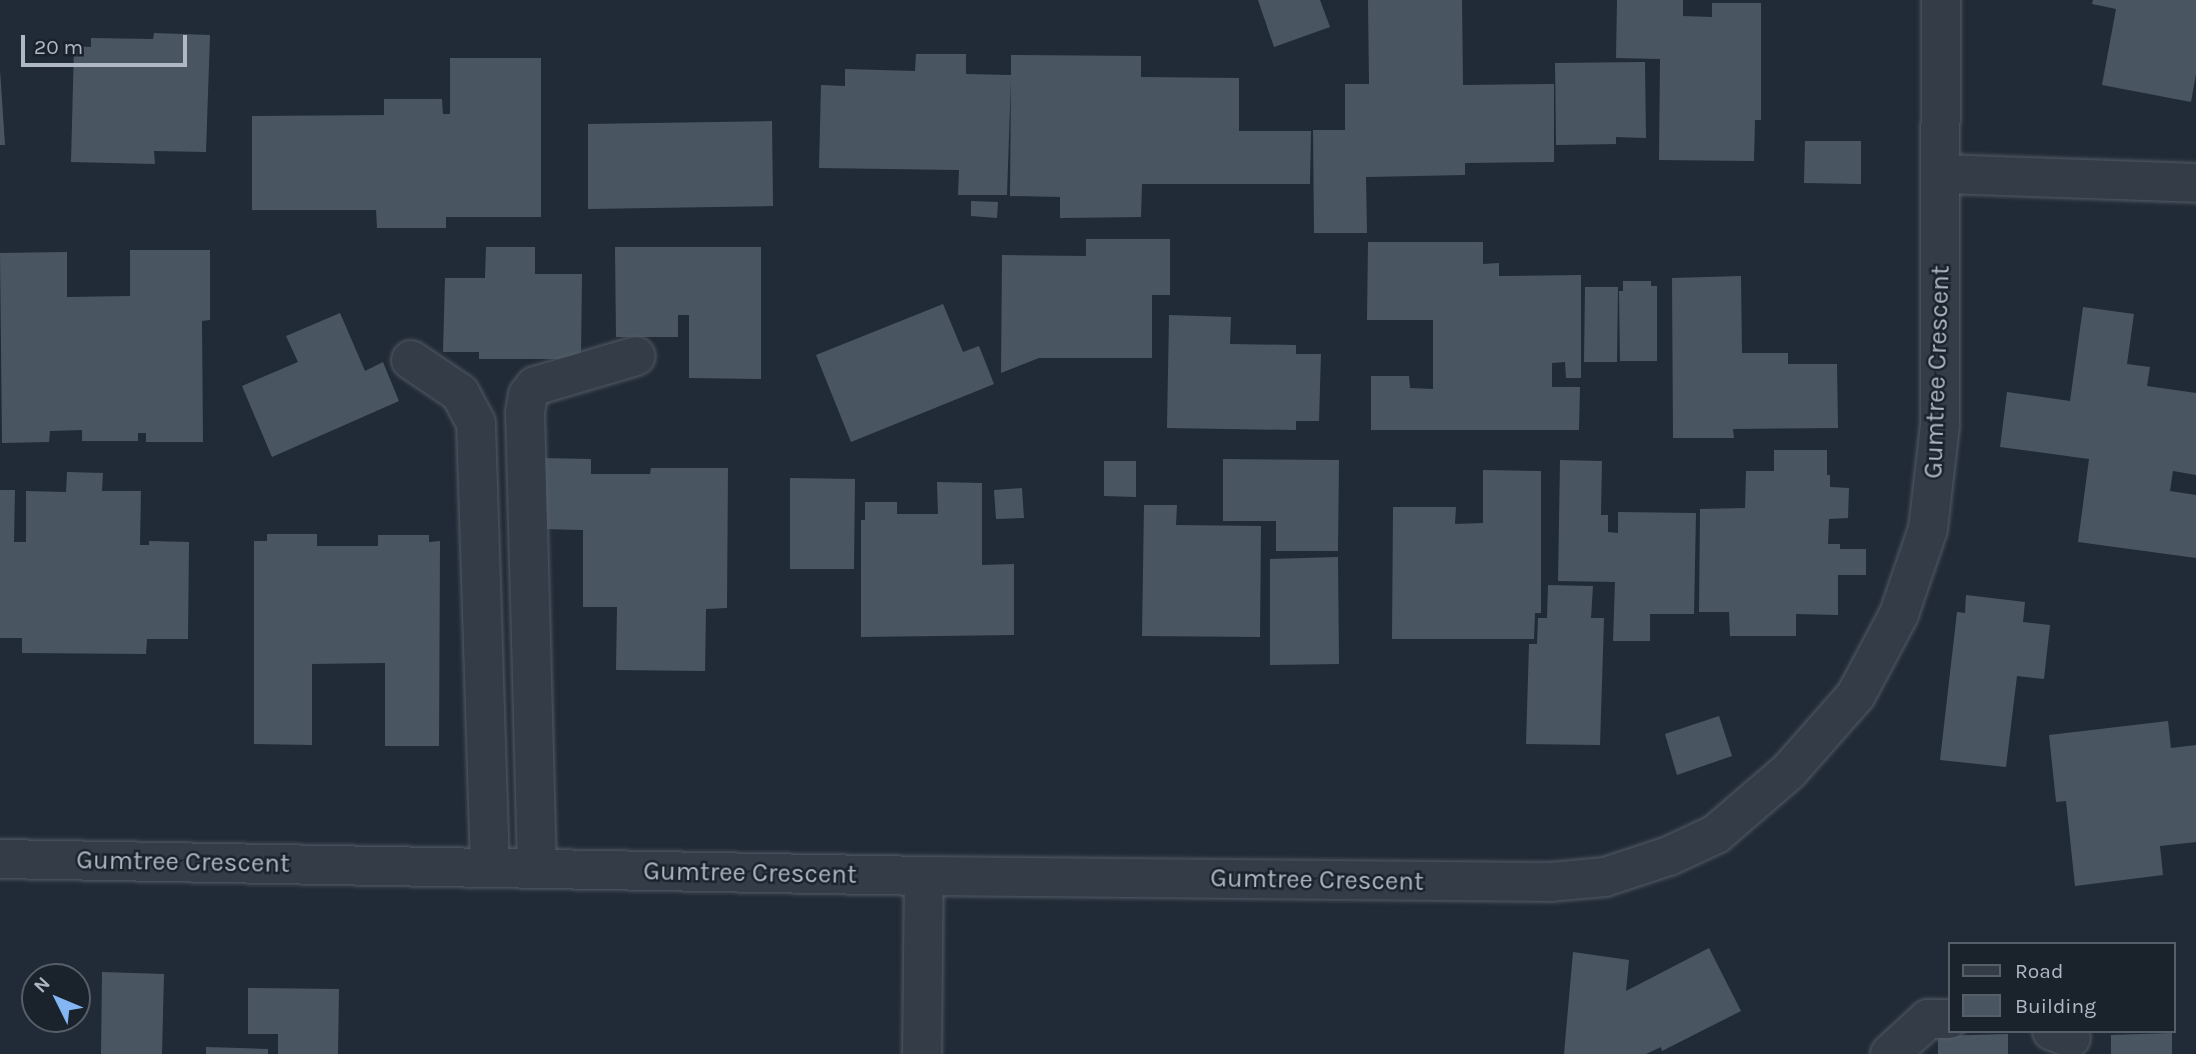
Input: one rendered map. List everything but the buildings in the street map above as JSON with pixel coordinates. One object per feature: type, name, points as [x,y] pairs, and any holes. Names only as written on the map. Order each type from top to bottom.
[{"type":"street","name":"Gumtree Crescent","points":[[0,859],[924,876],[1550,882],[1605,877],[1668,856],[1716,834],[1789,771],[1856,695],[1899,614],[1928,529],[1940,426],[1941,0]]},
{"type":"street","points":[[1941,174],[2196,183]]},
{"type":"street","points":[[537,869],[525,412],[528,395],[535,386],[636,356]]},
{"type":"street","points":[[411,360],[460,393],[476,423],[490,868]]},
{"type":"street","points":[[922,1054],[924,876]]},
{"type":"street","points":[[1889,1054],[1928,1019],[1948,1019]]}]
